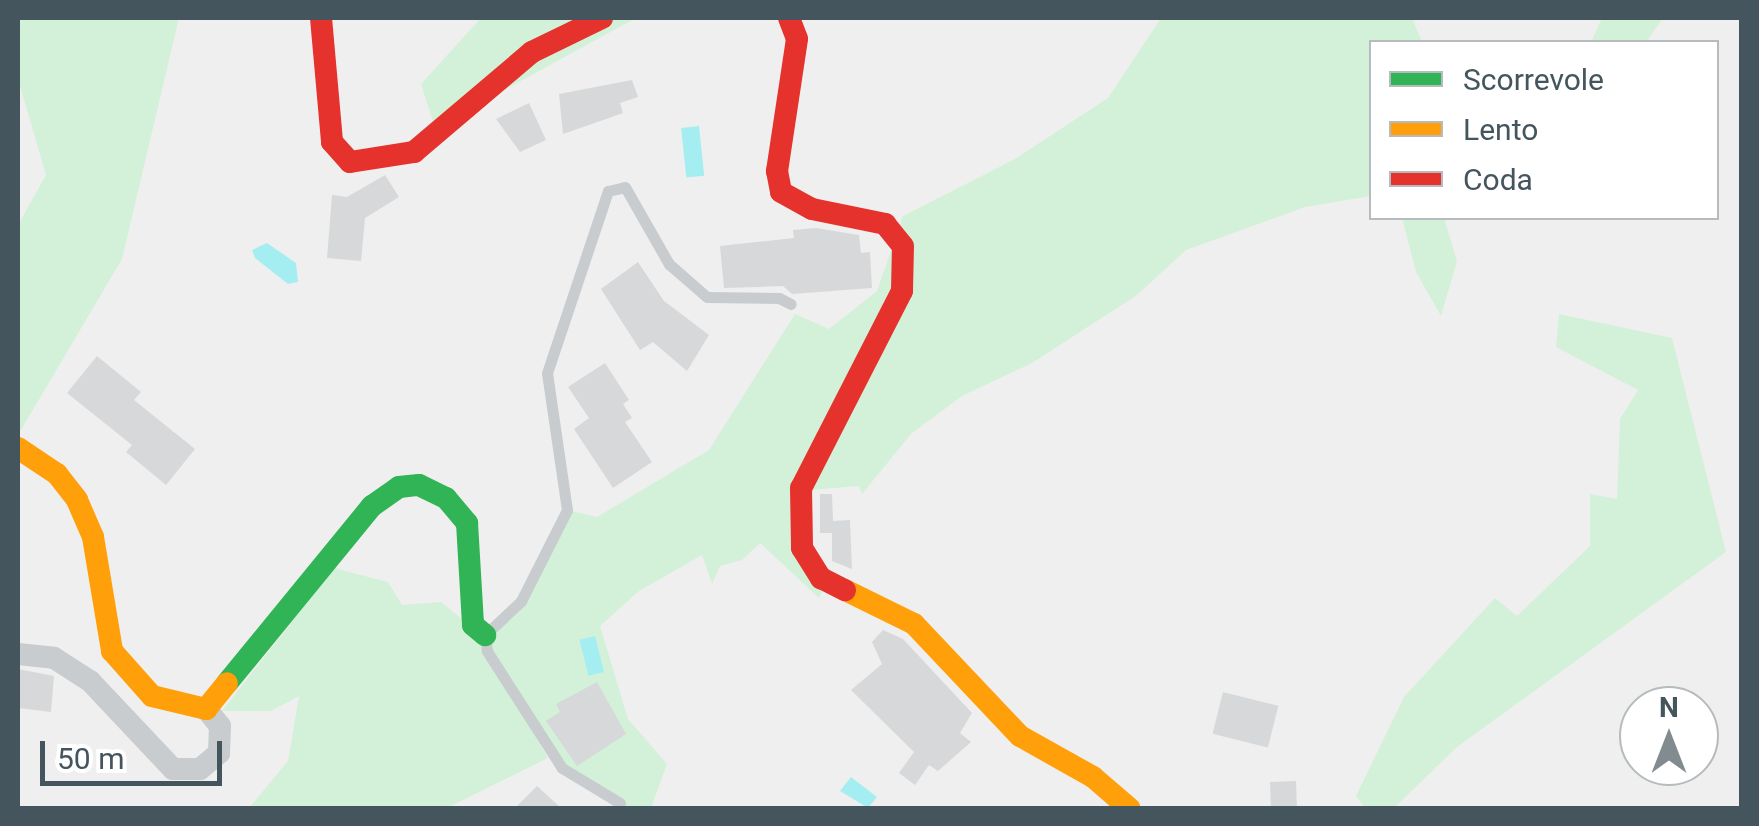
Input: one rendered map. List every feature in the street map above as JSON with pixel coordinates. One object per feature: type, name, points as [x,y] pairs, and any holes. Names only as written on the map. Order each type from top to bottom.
[{"type":"street","points":[[321,18],[332,142],[350,162],[414,152],[532,52],[602,18]]},
{"type":"street","points":[[789,18],[797,39],[777,172],[781,192],[812,209],[854,212],[885,224],[903,246],[902,291],[801,488],[802,548],[820,578],[914,624],[1020,736],[1092,777],[1128,808]]},
{"type":"street","points":[[18,448],[57,474],[86,518],[112,650],[152,696],[206,709],[220,726],[219,753],[200,769],[173,769],[90,681],[54,658],[18,654]]},
{"type":"street","points":[[206,709],[372,506],[399,487],[433,492],[467,523],[473,626],[486,643]]},
{"type":"lane","points":[[620,803],[562,768],[486,643],[521,601],[567,510],[546,373],[608,191],[626,187],[669,264],[708,297],[778,298],[792,304]]},
{"type":"green space","points":[[18,18],[179,18],[122,259],[18,435],[18,225],[46,175],[18,79]]},
{"type":"green space","points":[[481,18],[636,18],[435,128],[421,84]]},
{"type":"green space","points":[[1161,18],[1412,18],[1421,40],[1369,40],[1369,196],[1305,207],[1186,250],[1137,295],[1032,363],[962,396],[911,434],[862,494],[859,486],[809,490],[797,506],[827,582],[819,598],[760,543],[742,560],[720,566],[712,584],[702,555],[639,591],[600,626],[628,719],[667,764],[651,808],[621,808],[562,768],[488,651],[485,635],[503,623],[567,510],[597,517],[709,450],[795,314],[829,329],[877,291],[903,216],[1015,159],[1108,98]]},
{"type":"green space","points":[[1602,18],[1663,18],[1647,40],[1592,40]]},
{"type":"green space","points":[[1403,220],[1445,220],[1457,261],[1441,316],[1416,272]]},
{"type":"green space","points":[[1559,314],[1672,338],[1726,552],[1457,747],[1394,808],[1365,808],[1356,796],[1404,697],[1495,598],[1517,616],[1590,546],[1590,494],[1617,499],[1620,419],[1638,390],[1556,347]]},
{"type":"green space","points":[[334,568],[388,582],[402,605],[441,602],[483,636],[486,652],[548,758],[447,808],[249,808],[288,761],[299,696],[271,711],[222,711]]},
{"type":"water","points":[[699,126],[704,176],[686,178],[681,128]]},
{"type":"water","points":[[267,243],[296,263],[298,282],[288,284],[255,258],[252,250]]},
{"type":"water","points":[[595,636],[604,672],[588,676],[579,640]]},
{"type":"water","points":[[851,777],[877,797],[868,808],[840,791]]},
{"type":"building","points":[[632,80],[638,97],[620,103],[623,113],[563,134],[559,94]]},
{"type":"building","points":[[529,103],[546,140],[520,152],[496,119]]},
{"type":"building","points":[[385,175],[399,197],[365,218],[361,261],[327,258],[332,195],[347,197]]},
{"type":"building","points":[[816,228],[859,235],[861,253],[870,252],[872,288],[792,294],[783,286],[724,288],[720,246],[794,238],[793,230]]},
{"type":"building","points":[[638,262],[664,301],[709,335],[687,371],[653,342],[640,350],[601,289]]},
{"type":"building","points":[[97,356],[141,392],[134,400],[195,449],[166,485],[126,452],[132,445],[67,393]]},
{"type":"building","points":[[605,363],[629,400],[623,404],[632,418],[625,422],[652,462],[613,488],[574,429],[589,418],[568,387]]},
{"type":"building","points":[[820,494],[832,494],[833,521],[850,520],[852,569],[832,561],[832,533],[820,533]]},
{"type":"building","points":[[883,630],[903,639],[972,713],[960,733],[971,742],[938,771],[929,765],[915,785],[899,773],[914,752],[851,690],[882,664],[872,642]]},
{"type":"building","points":[[18,669],[54,676],[51,712],[18,708]]},
{"type":"building","points":[[597,682],[626,734],[577,766],[546,721],[560,712],[556,704]]},
{"type":"building","points":[[1223,692],[1278,706],[1268,748],[1213,734]]},
{"type":"building","points":[[1296,781],[1297,808],[1271,808],[1270,782]]},
{"type":"building","points":[[537,786],[561,808],[515,808]]},
{"type":"traffic: fast","points":[[227,683],[372,506],[399,487],[419,485],[446,498],[467,523],[473,625],[485,635]]},
{"type":"traffic: slow","points":[[18,448],[57,474],[77,500],[93,537],[112,651],[152,696],[206,709],[227,683]]},
{"type":"traffic: slow","points":[[845,590],[914,624],[1020,736],[1093,777],[1129,808]]},
{"type":"traffic: jam","points":[[321,18],[332,142],[350,162],[414,152],[532,52],[602,18]]},
{"type":"traffic: jam","points":[[789,18],[797,39],[777,171],[781,192],[812,209],[885,224],[903,246],[902,291],[801,488],[802,548],[821,578],[845,590]]}]
